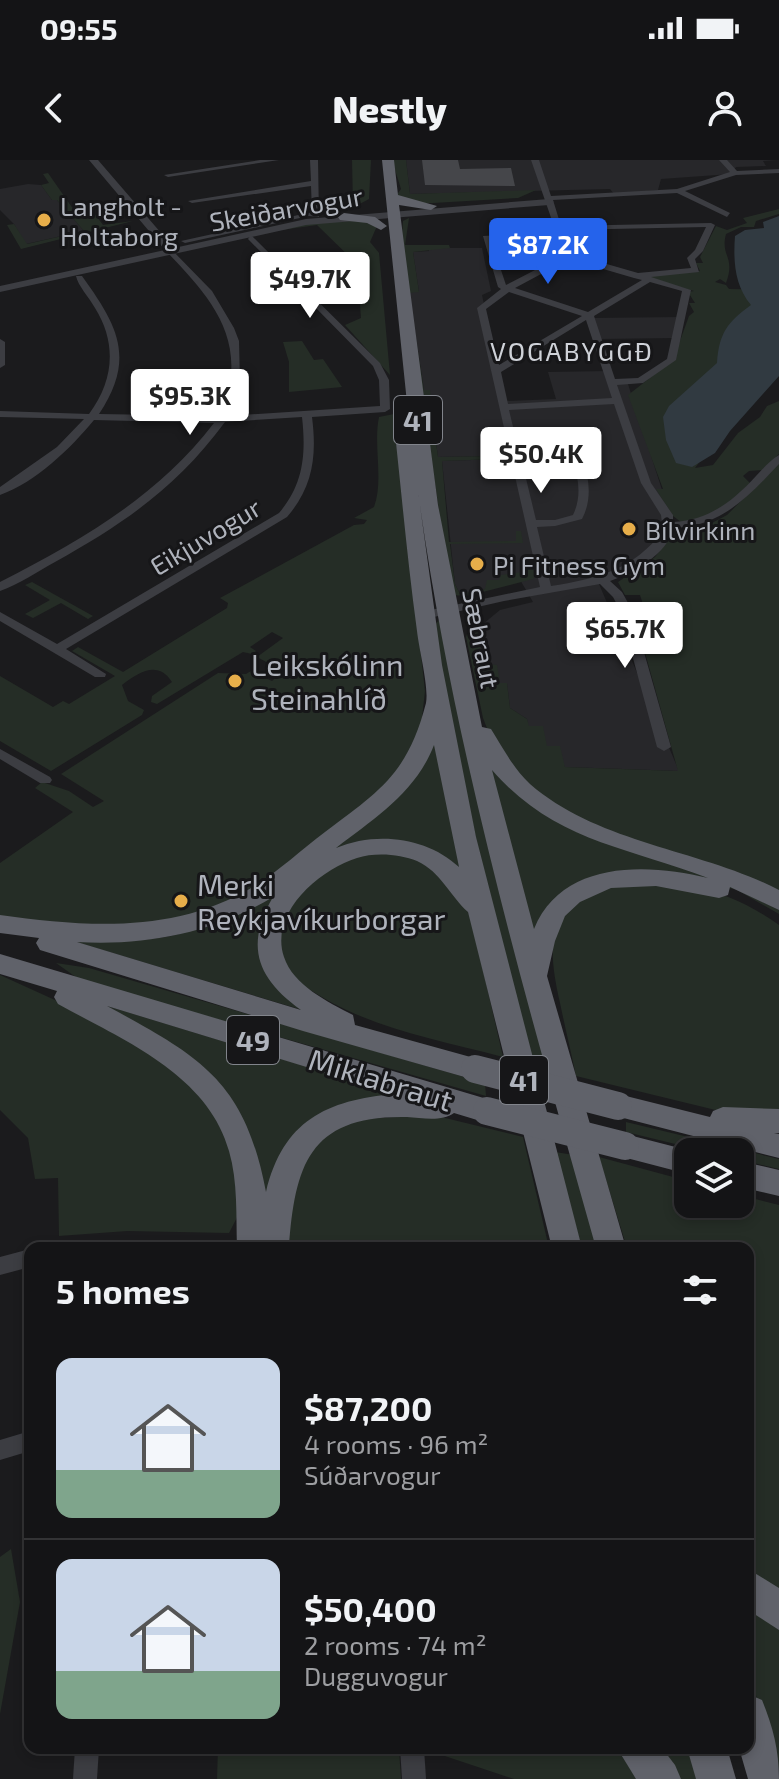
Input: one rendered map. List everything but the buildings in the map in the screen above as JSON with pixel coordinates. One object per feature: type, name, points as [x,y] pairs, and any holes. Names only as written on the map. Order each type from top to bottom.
[{"type":"highway","name":"Sæbraut","points":[[376,160],[415,396],[459,618],[456,646],[467,708],[534,978]]},
{"type":"highway","name":"Sæbraut","points":[[388,160],[386,212],[425,615],[437,699],[480,911]]},
{"type":"highway","points":[[348,214],[370,220],[409,205],[427,208]]},
{"type":"highway","points":[[348,214],[386,212],[402,218],[427,208]]},
{"type":"highway","points":[[0,926],[70,934],[125,935],[166,930],[205,920],[246,901],[279,880],[404,778],[423,748],[437,699]]},
{"type":"highway","points":[[467,708],[505,773],[517,787],[546,809],[590,831],[727,876],[779,901]]},
{"type":"highway","points":[[385,1045],[322,1011],[293,990],[278,973],[269,952],[267,936],[280,904],[315,871],[333,859],[371,847],[392,847],[412,851],[444,868],[480,911]]},
{"type":"highway","points":[[534,978],[547,929],[557,910],[588,887],[609,881],[663,877],[694,882],[750,901],[779,918]]},
{"type":"highway","name":"41","points":[[480,911],[565,1242]]},
{"type":"highway","name":"Miklabraut","points":[[0,926],[385,1045],[618,1106]]},
{"type":"highway","points":[[9,967],[147,1038],[206,1081],[227,1111],[242,1142],[250,1181],[252,1242]]},
{"type":"highway","name":"Miklabraut","points":[[9,967],[487,1111],[674,1158]]},
{"type":"highway","name":"41","points":[[534,978],[609,1242]]},
{"type":"highway","points":[[274,1242],[277,1197],[287,1162],[300,1142],[316,1129],[336,1117],[359,1109],[386,1106],[420,1105],[487,1111]]},
{"type":"highway","points":[[618,1106],[742,1121],[779,1121]]},
{"type":"highway","name":"49","points":[[618,1106],[779,1146]]},
{"type":"highway","points":[[754,1177],[779,1183]]},
{"type":"highway","points":[[754,1592],[779,1611]]},
{"type":"highway","points":[[754,1734],[768,1779]]},
{"type":"highway","points":[[642,1754],[661,1779]]},
{"type":"highway","points":[[709,1754],[716,1779]]},
{"type":"street","points":[[0,587],[89,540],[151,496],[187,462],[220,420],[234,381],[235,343],[223,314],[93,160]]},
{"type":"street","points":[[168,175],[275,160]]},
{"type":"street","points":[[314,160],[316,215]]},
{"type":"street","points":[[535,160],[568,256]]},
{"type":"street","points":[[723,160],[735,173]]},
{"type":"street","points":[[427,208],[547,196],[618,196],[678,191],[735,173],[779,171]]},
{"type":"street","points":[[192,201],[315,183]]},
{"type":"street","points":[[678,191],[727,215]]},
{"type":"street","points":[[427,208],[547,196]]},
{"type":"street","name":"Skeiðarvogur","points":[[170,249],[316,215],[348,214]]},
{"type":"street","name":"Skeiðarvogur","points":[[0,287],[348,214]]},
{"type":"street","points":[[589,315],[508,290],[498,282],[487,237],[711,225],[699,251],[691,258],[696,270],[637,276]]},
{"type":"street","points":[[0,414],[220,420],[378,411],[386,407],[384,380],[377,365],[251,237]]},
{"type":"street","name":"Skeiðarvogur","points":[[185,241],[204,239]]},
{"type":"street","points":[[546,590],[481,308],[568,256],[687,290],[671,360],[640,381],[612,382]]},
{"type":"street","points":[[0,492],[60,452],[92,417],[110,381],[116,362],[116,346],[105,317],[79,278]]},
{"type":"street","points":[[494,372],[649,279]]},
{"type":"street","points":[[589,315],[646,483],[671,525]]},
{"type":"street","points":[[0,342],[0,365]]},
{"type":"street","points":[[502,407],[618,401]]},
{"type":"street","name":"Eikjuvogur","points":[[57,649],[283,515],[301,494],[309,471],[307,416]]},
{"type":"street","points":[[509,434],[568,433],[585,485],[584,504],[578,517],[555,523],[530,524]]},
{"type":"street","points":[[671,525],[702,524],[722,514],[779,458]]},
{"type":"street","points":[[425,615],[459,618],[495,600],[604,581],[643,561],[664,540],[671,525]]},
{"type":"street","points":[[604,581],[618,595],[626,610],[664,747]]},
{"type":"street","points":[[459,618],[495,600]]},
{"type":"street","points":[[0,616],[100,674]]},
{"type":"street","points":[[0,753],[45,780]]},
{"type":"street","points":[[0,1266],[24,1260]]},
{"type":"street","points":[[0,1450],[24,1443]]},
{"type":"street","points":[[85,1779],[87,1754]]},
{"type":"street","points":[[412,1754],[414,1779]]},
{"type":"shaded area","points":[[352,160],[371,160],[369,199],[356,206],[353,205]]},
{"type":"shaded area","points":[[392,160],[406,160],[410,194],[536,190],[518,198],[417,203],[396,196],[401,189]]},
{"type":"shaded area","points":[[406,160],[777,160],[763,161],[766,166],[736,167],[731,174],[661,179],[658,190],[614,194],[610,189],[410,194]]},
{"type":"shaded area","points":[[48,173],[78,216],[94,213],[103,225],[133,221],[21,249],[7,225],[14,224],[27,244],[84,231],[41,185],[49,183],[43,174]]},
{"type":"shaded area","points":[[41,185],[84,231],[26,244],[14,224],[0,210],[0,189]]},
{"type":"shaded area","points":[[779,209],[779,214],[756,221],[754,227],[741,227],[726,234],[729,274],[726,283],[720,279],[715,282],[729,289],[779,290],[717,438],[695,468],[713,465],[738,433],[760,417],[767,406],[779,401],[779,454],[763,470],[749,471],[743,476],[750,483],[721,513],[681,522],[673,516],[656,489],[663,489],[628,395],[673,360],[689,316],[694,312],[689,303],[695,303],[688,292],[694,291],[642,276],[700,271],[696,263],[703,263],[700,257],[716,226],[727,230],[747,223],[743,218]]},
{"type":"shaded area","points":[[779,216],[779,376],[730,431],[715,453],[692,467],[676,463],[666,440],[663,417],[669,406],[717,363],[726,330],[751,305],[741,290],[736,273],[735,236],[745,230],[764,228],[763,222]]},
{"type":"shaded area","points":[[409,218],[405,245],[449,245],[450,248],[413,252],[419,292],[409,293],[424,390],[430,390],[432,406],[437,406],[440,428],[434,429],[438,457],[498,456],[499,459],[442,461],[449,542],[516,541],[516,531],[521,531],[523,543],[450,544],[455,584],[460,594],[485,589],[487,580],[499,580],[501,575],[522,572],[521,569],[535,568],[537,574],[533,579],[467,596],[451,595],[401,246],[403,221]]},
{"type":"shaded area","points":[[354,219],[377,226],[370,242],[379,253],[390,375],[345,325],[361,318],[357,264],[317,225],[260,233],[307,223]]},
{"type":"shaded area","points":[[429,248],[482,248],[491,291],[482,295],[505,401],[556,399],[548,372],[609,371],[613,380],[627,381],[671,518],[667,536],[599,584],[679,771],[565,767],[528,726],[527,719],[510,708],[507,684],[500,683],[485,664],[480,647],[483,624],[500,610],[533,602],[519,578],[474,593],[460,594],[455,584],[442,461],[499,459],[498,456],[438,457],[434,428],[440,428],[438,411],[424,390],[409,292],[419,292],[413,252],[429,251]]},
{"type":"shaded area","points":[[682,317],[675,338],[599,339],[592,318]]},
{"type":"shaded area","points":[[302,341],[314,360],[323,359],[342,387],[289,392],[289,362],[283,342]]},
{"type":"shaded area","points":[[394,414],[425,691],[419,745],[372,800],[246,897],[204,916],[120,930],[0,917],[0,863],[73,812],[35,788],[42,782],[69,791],[93,807],[104,801],[61,774],[218,673],[246,674],[251,671],[272,681],[283,671],[257,657],[283,638],[272,632],[250,647],[256,651],[252,654],[243,652],[157,704],[151,702],[152,696],[172,682],[167,675],[148,670],[135,676],[122,685],[128,701],[144,710],[142,715],[51,771],[0,741],[0,676],[53,707],[63,701],[69,704],[115,676],[72,651],[78,647],[123,672],[227,608],[228,603],[220,598],[354,525],[364,524],[367,520],[354,518],[374,507],[377,497],[379,417]]},
{"type":"shaded area","points":[[779,463],[779,895],[602,830],[538,799],[497,754],[483,718],[466,637],[471,623],[483,624],[480,647],[485,664],[497,665],[500,683],[507,683],[510,708],[527,719],[529,726],[543,726],[547,746],[560,746],[565,767],[678,771],[637,624],[649,623],[640,595],[625,595],[618,582],[655,557],[675,531],[712,523],[727,515]]},
{"type":"shaded area","points":[[32,582],[93,616],[88,619],[61,603],[33,618],[25,614],[50,600],[25,585]]},
{"type":"shaded area","points":[[439,620],[459,712],[551,1070],[530,1064],[497,939],[432,628]]},
{"type":"shaded area","points":[[434,737],[470,885],[433,852],[341,849],[261,934],[309,1012],[69,940],[124,941],[166,937],[216,921],[252,902],[317,853]]},
{"type":"shaded area","points":[[485,751],[504,778],[547,814],[598,837],[695,870],[737,890],[685,876],[587,881],[532,947]]},
{"type":"shaded area","points":[[370,851],[412,854],[461,894],[472,922],[503,1057],[386,1026],[332,1003],[281,968],[278,916],[333,863]]},
{"type":"shaded area","points":[[620,884],[685,886],[721,894],[779,925],[779,1117],[736,1115],[576,1076],[555,980],[553,942],[557,926],[565,913],[596,892]]},
{"type":"shaded area","points":[[737,890],[779,910],[779,914]]},
{"type":"shaded area","points":[[56,963],[89,968],[485,1083],[486,1096],[80,980]]},
{"type":"shaded area","points":[[0,975],[112,1026],[163,1055],[231,1128],[245,1202],[229,1233],[127,1231],[59,1236],[58,1178],[35,1179],[28,1138],[0,1110]]},
{"type":"shaded area","points":[[104,1005],[417,1100],[335,1111],[269,1222],[246,1131]]},
{"type":"shaded area","points":[[433,1115],[523,1137],[548,1242],[281,1242],[294,1166],[343,1120]]},
{"type":"shaded area","points":[[626,1122],[692,1138],[674,1138],[674,1144],[626,1132]]},
{"type":"shaded area","points":[[555,1152],[574,1155],[600,1242],[580,1242]]},
{"type":"shaded area","points":[[754,1153],[779,1159],[779,1169],[754,1163]]},
{"type":"shaded area","points":[[599,1157],[674,1177],[674,1218],[754,1218],[754,1199],[779,1205],[779,1598],[754,1578],[754,1242],[625,1242]]},
{"type":"shaded area","points":[[11,1549],[20,1602],[0,1714],[0,1557]]},
{"type":"shaded area","points":[[754,1603],[779,1623],[779,1769],[754,1689]]},
{"type":"shaded area","points":[[218,1754],[399,1754],[401,1779],[217,1779]]},
{"type":"shaded area","points":[[439,1754],[632,1754],[648,1779],[514,1779]]},
{"type":"shaded area","points":[[656,1754],[695,1754],[702,1779],[672,1779]]},
{"type":"place","name":"Langholt - Holtaborg","points":[[44,220]]},
{"type":"place","name":"Bílvirkinn","points":[[629,529]]},
{"type":"place","name":"Pi Fitness Gym","points":[[477,564]]},
{"type":"place","name":"Leikskólinn Steinahlíð","points":[[235,681]]},
{"type":"place","name":"Merki Reykjavíkurborgar","points":[[181,901]]},
{"type":"district","name":"VOGABYGGÐ","points":[[572,350]]}]
